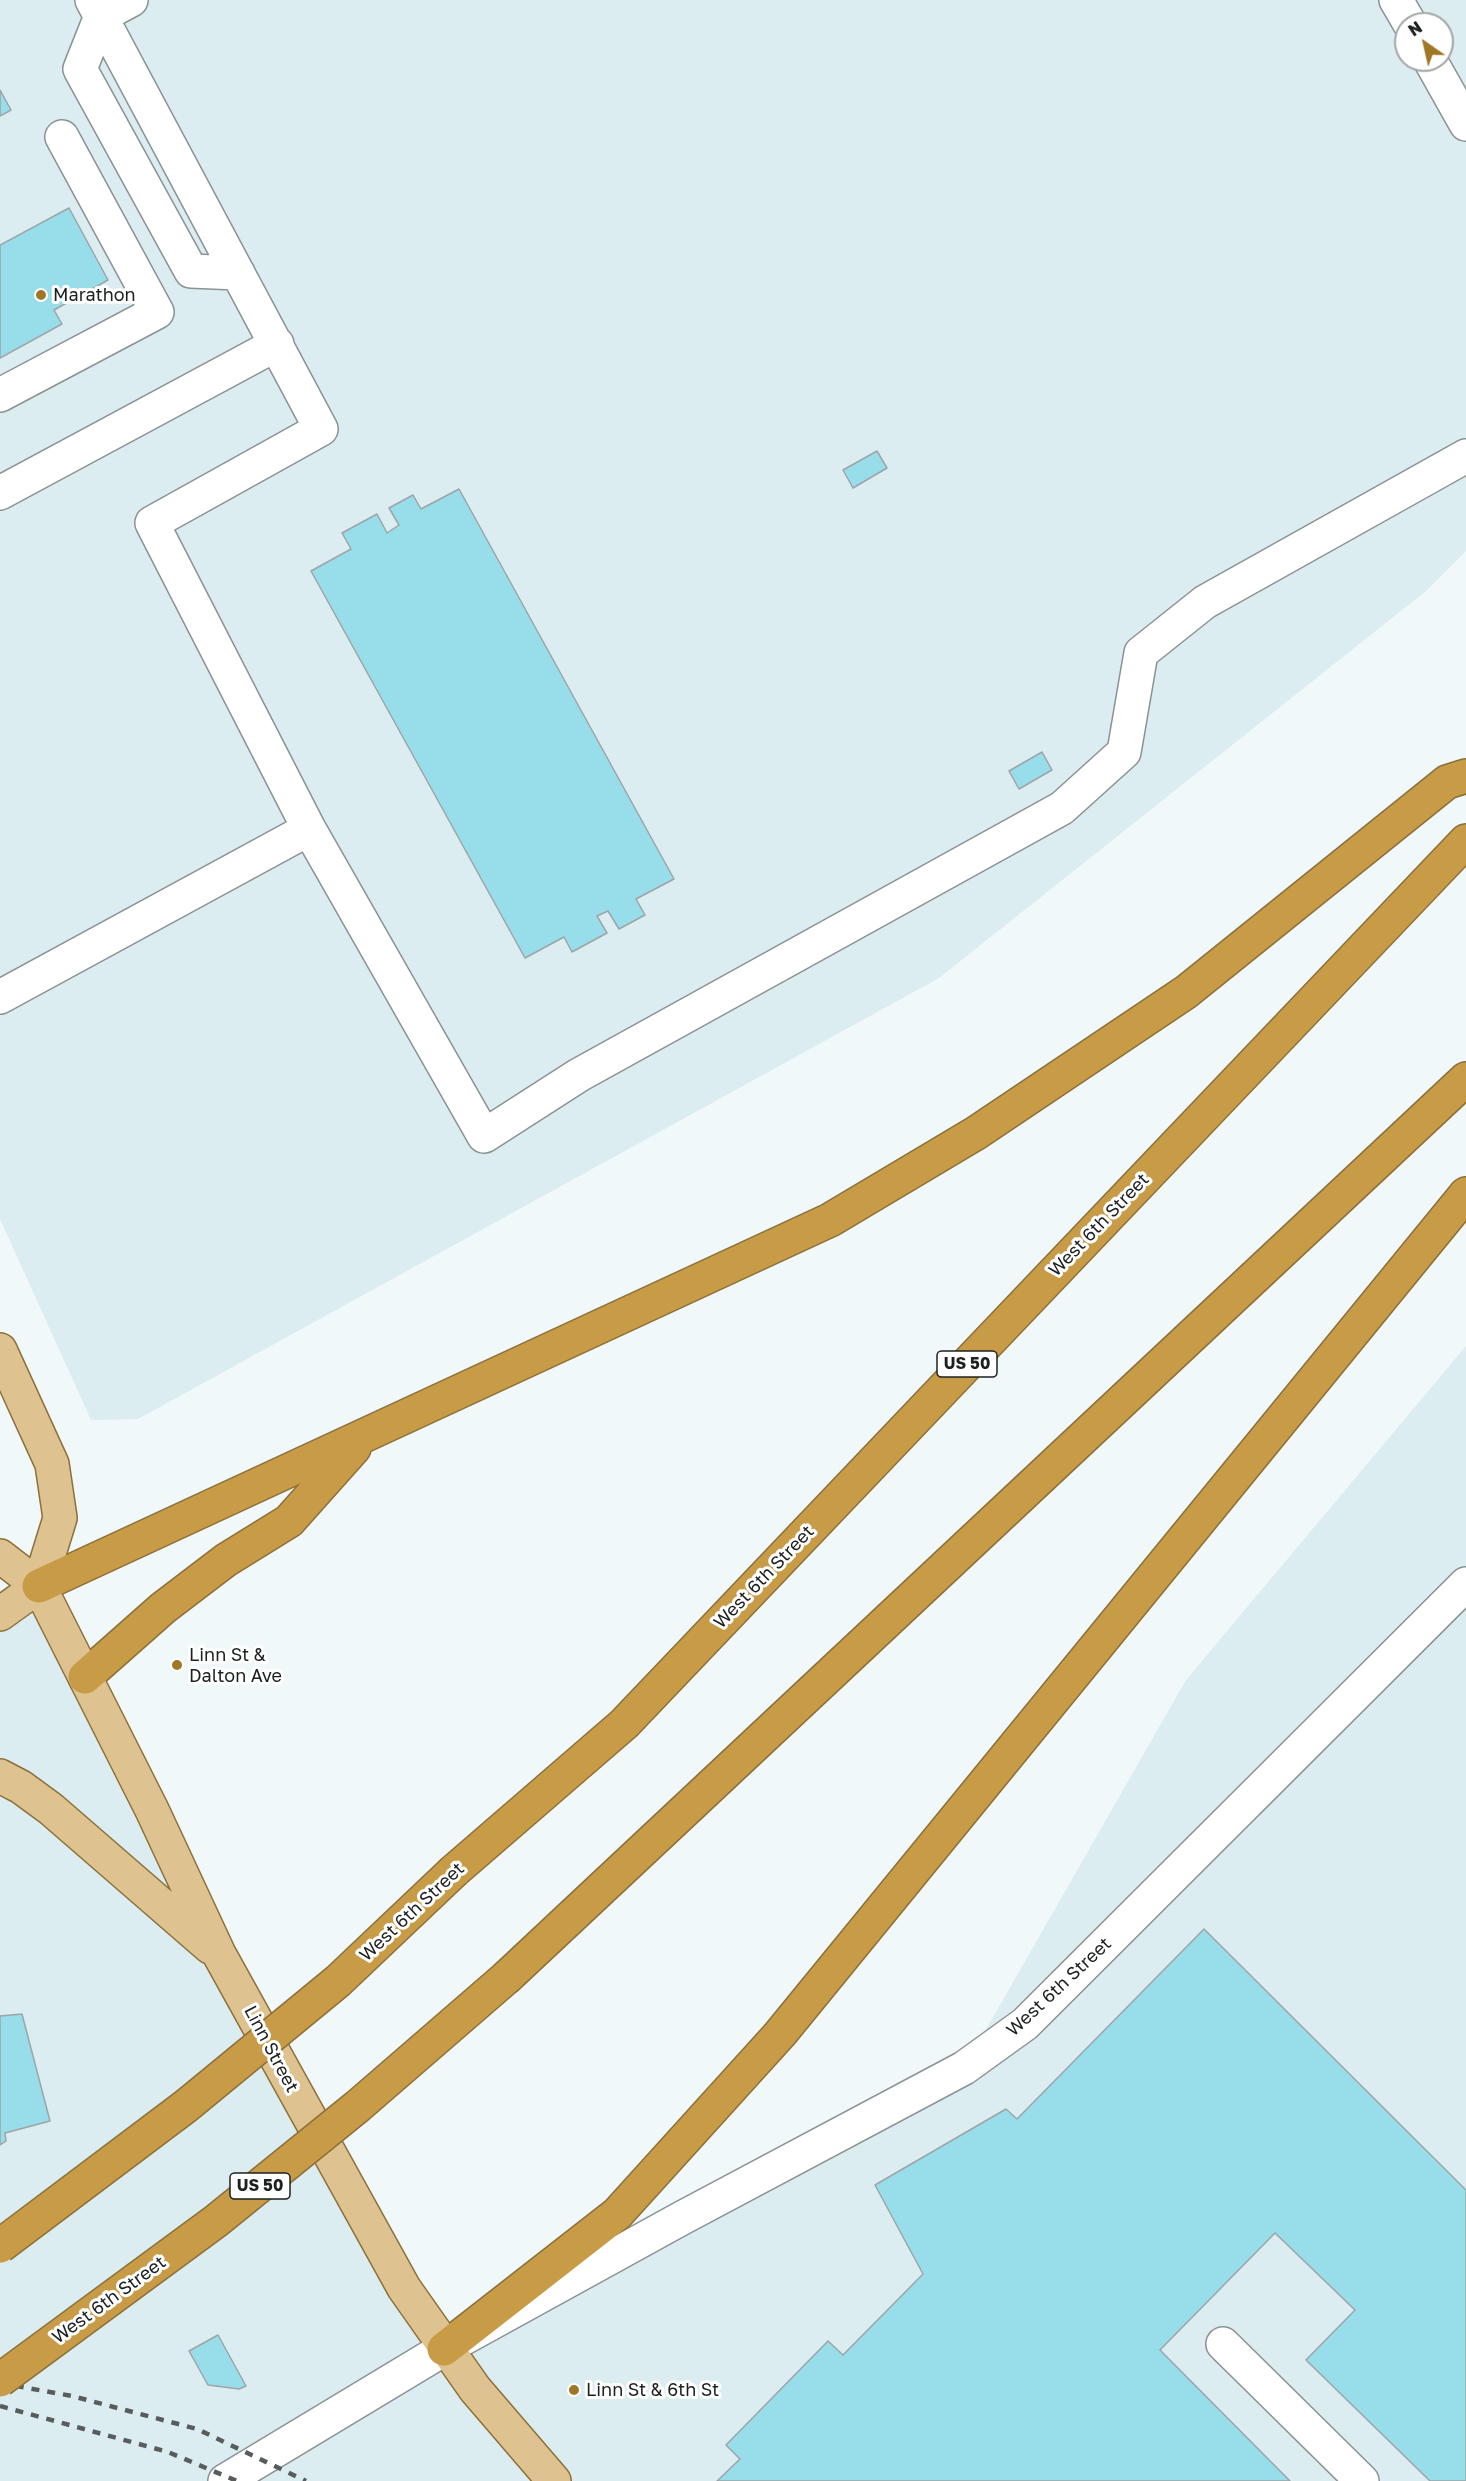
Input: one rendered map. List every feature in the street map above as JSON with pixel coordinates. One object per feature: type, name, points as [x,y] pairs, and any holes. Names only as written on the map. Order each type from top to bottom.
[{"type":"highway","points":[[39,1586],[830,1221],[976,1133],[1186,992],[1448,782],[1466,776]]},
{"type":"highway","name":"West 6th Street","points":[[0,2246],[186,2106],[329,1989],[454,1871],[624,1724],[1466,841]]},
{"type":"highway","name":"West 6th Street","points":[[0,2380],[216,2221],[358,2106],[507,1977],[1466,1079]]},
{"type":"highway","points":[[444,2349],[617,2214],[780,2034],[1466,1194]]},
{"type":"highway","points":[[85,1677],[172,1601],[226,1560],[289,1521],[361,1439]]},
{"type":"main road","points":[[0,1350],[52,1464],[60,1518],[39,1586],[0,1614]]},
{"type":"main road","name":"Linn Street","points":[[0,1556],[39,1586],[152,1810],[219,1954],[398,2278],[444,2349],[508,2431],[554,2481]]},
{"type":"main road","points":[[0,1776],[21,1787],[51,1809],[219,1954]]},
{"type":"street","points":[[96,8],[130,0]]},
{"type":"street","points":[[96,8],[321,429],[152,524],[309,829],[484,1136],[579,1075],[1062,808],[1125,752],[1140,653],[1205,602],[1466,456]]},
{"type":"street","points":[[96,8],[80,69],[191,271],[238,273]]},
{"type":"street","points":[[1437,72],[1466,124]]},
{"type":"street","points":[[0,395],[157,312],[62,136]]},
{"type":"street","points":[[0,493],[277,344]]},
{"type":"street","points":[[0,997],[309,829]]},
{"type":"street","name":"West 6th Street","points":[[225,2481],[444,2349],[682,2218],[964,2068],[1025,2024],[1466,1584]]},
{"type":"street","points":[[1223,2344],[1362,2481]]},
{"type":"shaded area","points":[[0,0],[1466,0],[1466,551],[1426,591],[939,978],[138,1419],[91,1420],[0,1219]]},
{"type":"shaded area","points":[[1466,1346],[1466,2481],[0,2481],[0,1614],[39,1586],[444,2349],[964,2068],[1186,1680]]},
{"type":"building","points":[[0,90],[11,110],[0,116]]},
{"type":"building","name":"Marathon","points":[[69,208],[108,280],[54,310],[62,324],[0,358],[0,245]]},
{"type":"building","points":[[877,451],[887,468],[853,488],[843,470]]},
{"type":"building","points":[[459,489],[674,879],[636,899],[645,915],[619,929],[608,911],[597,916],[607,933],[572,952],[564,937],[525,958],[311,571],[351,549],[342,533],[377,514],[387,533],[399,525],[389,508],[413,495],[421,509]]},
{"type":"building","points":[[1042,752],[1052,770],[1019,789],[1009,771]]},
{"type":"building","points":[[1204,1929],[1466,2190],[1466,2481],[1430,2481],[1306,2360],[1355,2310],[1275,2233],[1160,2350],[1290,2481],[717,2481],[740,2459],[726,2445],[828,2341],[843,2355],[923,2274],[875,2185],[1006,2109],[1017,2119]]},
{"type":"building","points":[[22,2014],[50,2121],[5,2133],[6,2141],[0,2145],[0,2016]]},
{"type":"building","points":[[218,2335],[246,2386],[239,2389],[208,2385],[189,2351]]},
{"type":"railway","points":[[0,2383],[72,2396],[197,2429],[306,2481]]},
{"type":"railway","points":[[0,2406],[168,2452],[237,2481]]},
{"type":"place","name":"Marathon","points":[[41,295]]},
{"type":"place","name":"Linn St & Dalton Ave","points":[[177,1665]]},
{"type":"place","name":"Linn St & 6th St","points":[[574,2390]]}]
